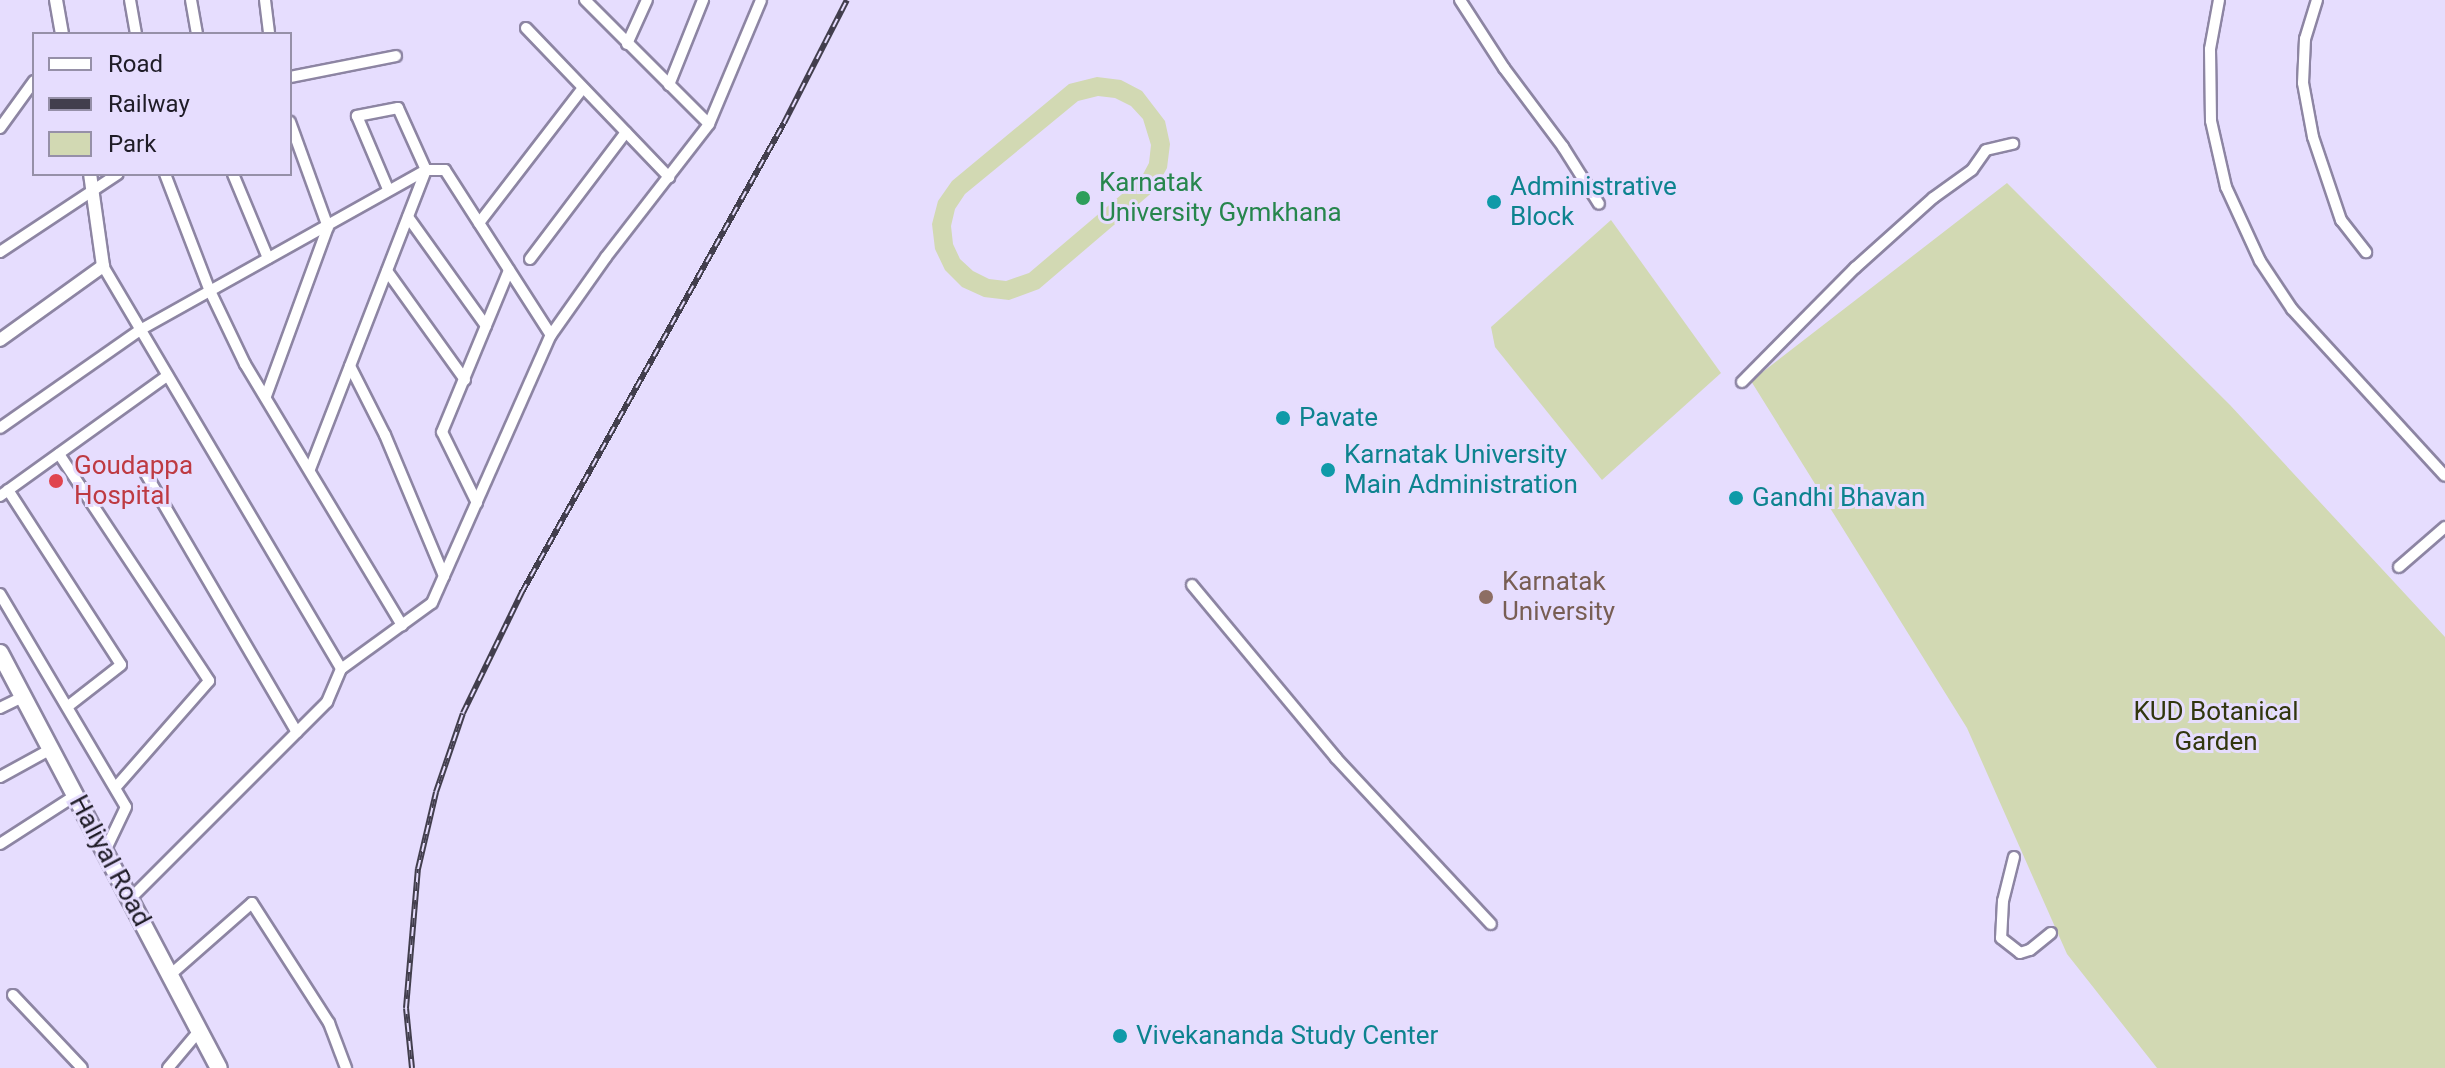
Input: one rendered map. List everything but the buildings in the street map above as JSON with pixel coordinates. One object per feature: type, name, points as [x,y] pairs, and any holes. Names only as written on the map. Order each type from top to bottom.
[{"type":"main road","name":"Haliyal Road","points":[[0,653],[219,1068]]},
{"type":"street","points":[[56,0],[62,32]]},
{"type":"street","points":[[130,0],[136,32]]},
{"type":"street","points":[[191,0],[197,32]]},
{"type":"street","points":[[265,0],[269,32]]},
{"type":"street","points":[[585,0],[709,124]]},
{"type":"street","points":[[627,44],[647,0]]},
{"type":"street","points":[[669,85],[703,0]]},
{"type":"street","points":[[130,899],[327,702],[341,669],[432,603],[551,335],[606,257],[709,124],[761,0]]},
{"type":"street","points":[[1460,0],[1599,204]]},
{"type":"street","points":[[2219,0],[2210,49],[2211,121],[2226,187],[2260,261],[2292,309],[2445,476]]},
{"type":"street","points":[[2317,0],[2305,39],[2303,83],[2313,137],[2341,220],[2366,252]]},
{"type":"street","points":[[526,28],[669,177]]},
{"type":"street","points":[[292,77],[396,56]]},
{"type":"street","points":[[0,128],[32,84]]},
{"type":"street","points":[[479,223],[583,88]]},
{"type":"street","points":[[310,469],[426,170],[398,108],[357,116],[388,189]]},
{"type":"street","points":[[266,396],[328,227],[292,128]]},
{"type":"street","points":[[530,259],[626,132]]},
{"type":"street","points":[[1742,382],[1855,268],[1933,198],[1972,170],[1986,150],[2013,144]]},
{"type":"street","points":[[0,428],[140,330],[426,170],[445,170],[551,335]]},
{"type":"street","points":[[90,176],[103,266],[341,669]]},
{"type":"street","points":[[0,252],[115,176]]},
{"type":"street","points":[[166,176],[210,291],[245,364],[402,625]]},
{"type":"street","points":[[234,176],[268,258]]},
{"type":"street","points":[[408,217],[486,326]]},
{"type":"street","points":[[0,340],[103,266]]},
{"type":"street","points":[[477,503],[442,432],[509,270]]},
{"type":"street","points":[[387,271],[465,380]]},
{"type":"street","points":[[350,366],[385,435],[444,576]]},
{"type":"street","points":[[67,707],[121,665],[4,493],[167,376]]},
{"type":"street","points":[[59,454],[209,681],[115,788]]},
{"type":"street","points":[[146,474],[297,732]]},
{"type":"street","points":[[2399,567],[2445,527]]},
{"type":"street","points":[[1192,585],[1336,758],[1491,924]]},
{"type":"street","points":[[0,594],[126,807],[105,851]]},
{"type":"street","points":[[0,708],[23,697]]},
{"type":"street","points":[[0,777],[51,749]]},
{"type":"street","points":[[0,844],[76,795]]},
{"type":"street","points":[[2014,857],[2003,901],[2001,938],[2020,953],[2030,950],[2051,933]]},
{"type":"street","points":[[170,975],[252,903],[329,1023],[346,1068]]},
{"type":"street","points":[[13,995],[82,1068]]},
{"type":"street","points":[[168,1068],[199,1031]]},
{"type":"green space","points":[[1097,77],[1121,80],[1142,91],[1165,121],[1170,144],[1167,168],[1155,190],[1039,289],[1009,300],[984,297],[962,287],[945,270],[935,249],[932,224],[938,201],[952,181],[1069,84]],"holes":[[[1098,96],[1115,98],[1131,106],[1143,119],[1151,145],[1149,163],[1141,178],[1029,273],[1006,281],[989,279],[973,271],[960,259],[953,244],[951,226],[955,209],[965,194],[1078,101]]]},
{"type":"green space","name":"KUD Botanical Garden","points":[[2007,183],[2230,405],[2445,637],[2445,1068],[2157,1068],[2067,954],[1967,728],[1751,381]]},
{"type":"green space","points":[[1611,220],[1721,373],[1602,480],[1495,347],[1491,327]]},
{"type":"railway","points":[[412,1068],[406,1008],[418,869],[436,792],[463,713],[522,592],[784,123],[847,0]]},
{"type":"place","name":"Karnatak University Gymkhana","points":[[1083,198]]},
{"type":"place","name":"Administrative Block","points":[[1494,202]]},
{"type":"place","name":"Pavate","points":[[1283,418]]},
{"type":"place","name":"Karnatak University Main Administration","points":[[1328,470]]},
{"type":"place","name":"Goudappa Hospital","points":[[56,481]]},
{"type":"place","name":"Gandhi Bhavan","points":[[1736,498]]},
{"type":"place","name":"Karnatak University","points":[[1486,597]]},
{"type":"place","name":"Vivekananda Study Center","points":[[1120,1036]]}]
